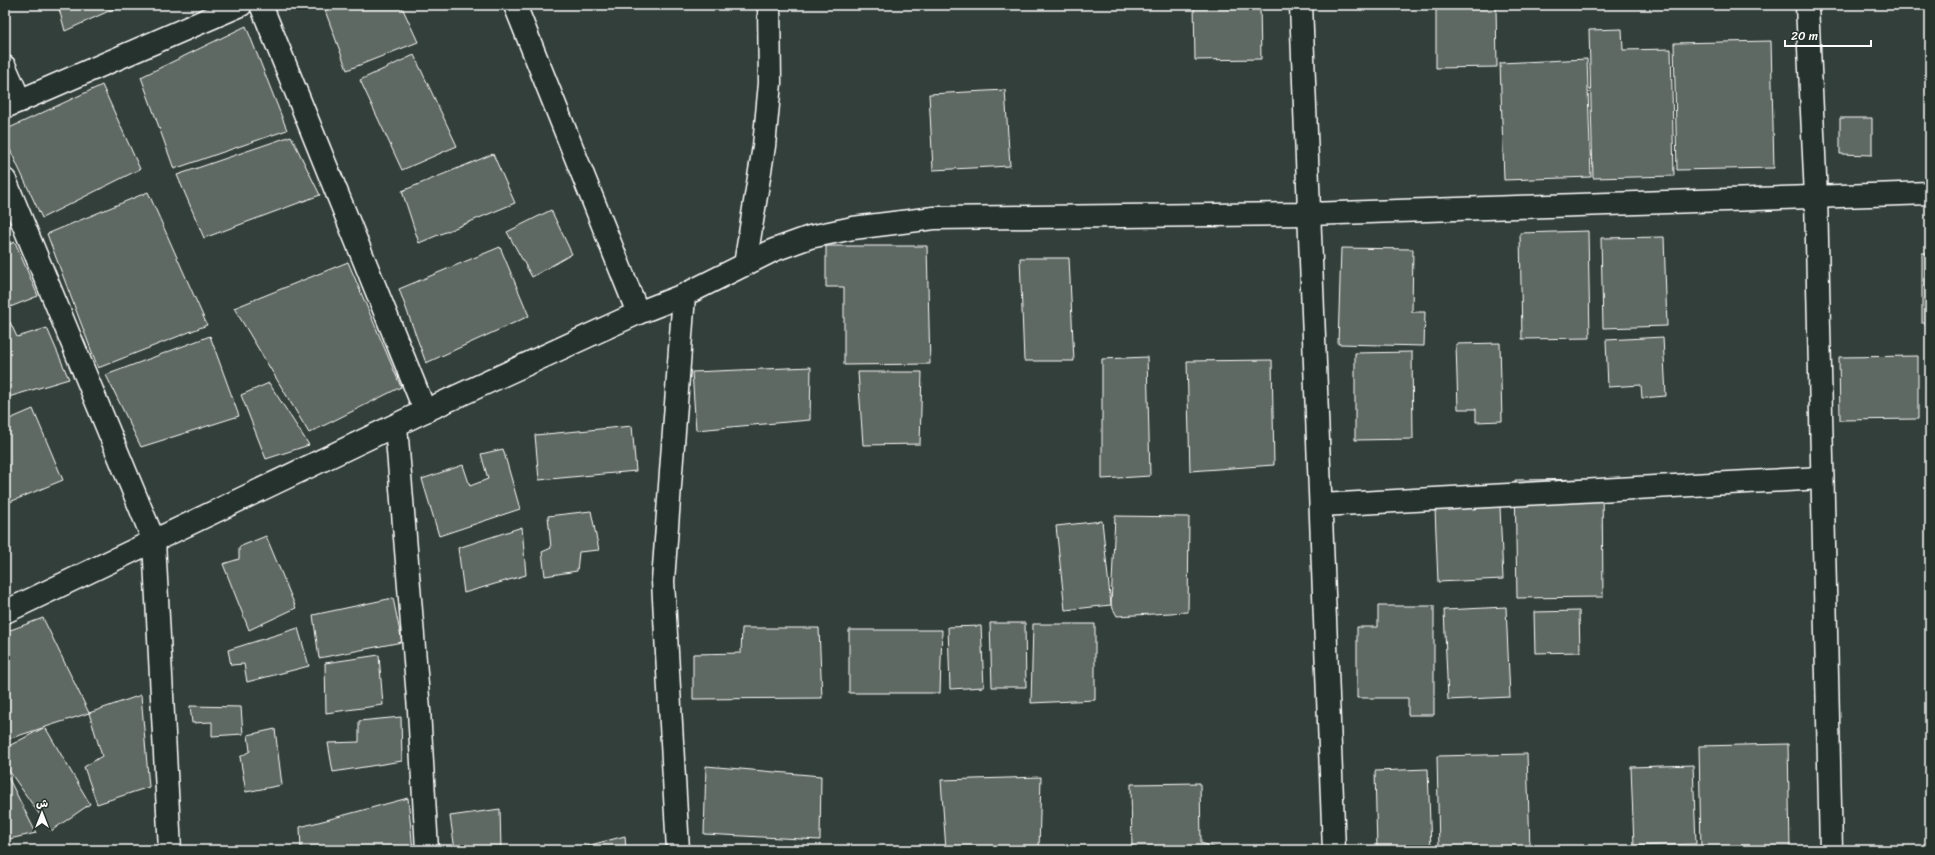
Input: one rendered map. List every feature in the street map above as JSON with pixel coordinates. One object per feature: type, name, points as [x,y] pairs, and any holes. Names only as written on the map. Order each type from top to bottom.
[{"type":"street","points":[[5,67],[12,104],[241,5]]},
{"type":"street","points":[[261,5],[426,411]]},
{"type":"street","points":[[514,5],[638,313]]},
{"type":"street","points":[[745,265],[764,146],[770,83],[769,5]]},
{"type":"street","points":[[1300,5],[1334,850]]},
{"type":"street","points":[[1808,5],[1816,197],[1831,850]]},
{"type":"street","points":[[5,180],[154,542],[170,850]]},
{"type":"street","points":[[5,612],[426,411],[638,313],[684,295],[774,250],[810,236],[853,228],[934,218],[1309,214],[1930,193]]},
{"type":"street","points":[[678,850],[663,581],[684,295]]},
{"type":"street","points":[[396,426],[419,710],[427,850]]},
{"type":"street","points":[[1321,505],[1822,478]]},
{"type":"building","points":[[58,5],[122,5],[65,31]]},
{"type":"building","points":[[323,5],[401,5],[418,42],[347,70]]},
{"type":"building","points":[[1194,5],[1260,5],[1261,59],[1195,60]]},
{"type":"building","points":[[1436,5],[1496,5],[1497,67],[1436,68]]},
{"type":"building","points":[[246,26],[287,130],[174,169],[141,77]]},
{"type":"building","points":[[1622,29],[1623,50],[1671,49],[1674,176],[1593,178],[1589,30]]},
{"type":"building","points":[[1771,41],[1774,168],[1677,170],[1674,43]]},
{"type":"building","points":[[414,55],[457,146],[402,170],[360,80]]},
{"type":"building","points":[[1587,59],[1591,177],[1504,180],[1500,63]]},
{"type":"building","points":[[102,85],[140,169],[42,218],[5,139],[5,130]]},
{"type":"building","points":[[1005,90],[1010,166],[933,170],[929,94]]},
{"type":"building","points":[[1840,118],[1872,118],[1872,155],[1840,154]]},
{"type":"building","points":[[291,136],[320,195],[204,238],[177,175]]},
{"type":"building","points":[[493,154],[515,203],[419,243],[402,191]]},
{"type":"building","points":[[148,192],[207,325],[98,368],[47,234]]},
{"type":"building","points":[[551,210],[572,254],[532,277],[507,232]]},
{"type":"building","points":[[1588,231],[1590,338],[1522,339],[1520,233]]},
{"type":"building","points":[[1664,237],[1667,326],[1603,328],[1601,238]]},
{"type":"building","points":[[15,242],[38,296],[5,309],[5,246]]},
{"type":"building","points":[[826,246],[927,246],[930,364],[844,365],[844,287],[826,287]]},
{"type":"building","points":[[500,247],[529,316],[426,363],[399,289]]},
{"type":"building","points":[[1341,248],[1413,249],[1412,312],[1425,312],[1424,346],[1338,344]]},
{"type":"building","points":[[1922,253],[1930,253],[1930,323],[1922,323]]},
{"type":"building","points":[[1020,258],[1069,258],[1074,361],[1024,361]]},
{"type":"building","points":[[348,262],[401,387],[309,433],[234,308]]},
{"type":"building","points":[[10,322],[17,337],[47,328],[69,379],[5,398],[5,324]]},
{"type":"building","points":[[210,336],[239,416],[141,447],[106,375]]},
{"type":"building","points":[[1663,337],[1666,396],[1642,398],[1641,385],[1608,387],[1606,340]]},
{"type":"building","points":[[1500,343],[1502,421],[1476,422],[1476,409],[1458,409],[1456,344]]},
{"type":"building","points":[[1412,352],[1413,439],[1355,440],[1355,353]]},
{"type":"building","points":[[1918,356],[1918,419],[1840,420],[1839,357]]},
{"type":"building","points":[[1147,357],[1150,476],[1102,479],[1102,359]]},
{"type":"building","points":[[1272,360],[1274,465],[1190,471],[1187,361]]},
{"type":"building","points":[[811,367],[810,420],[696,430],[692,372]]},
{"type":"building","points":[[858,372],[922,372],[920,444],[863,445]]},
{"type":"building","points":[[269,383],[309,445],[266,459],[241,395]]},
{"type":"building","points":[[33,409],[63,480],[5,504],[5,421]]},
{"type":"building","points":[[632,426],[636,471],[539,480],[535,435]]},
{"type":"building","points":[[503,449],[520,509],[439,536],[422,479],[463,465],[470,486],[488,479],[481,454]]},
{"type":"building","points":[[1602,479],[1603,597],[1517,598],[1515,480]]},
{"type":"building","points":[[1500,507],[1503,579],[1438,582],[1435,509]]},
{"type":"building","points":[[591,511],[599,550],[579,552],[577,571],[545,576],[542,552],[551,548],[548,516]]},
{"type":"building","points":[[1115,516],[1189,517],[1188,612],[1117,616],[1111,605]]},
{"type":"building","points":[[1102,521],[1111,605],[1065,610],[1056,526]]},
{"type":"building","points":[[522,527],[526,575],[464,593],[458,548]]},
{"type":"building","points":[[266,536],[296,608],[249,630],[223,564],[239,559],[239,547]]},
{"type":"building","points":[[393,598],[402,642],[319,658],[313,615]]},
{"type":"building","points":[[1378,606],[1434,606],[1434,715],[1408,715],[1408,698],[1357,698],[1357,627],[1378,627]]},
{"type":"building","points":[[1506,607],[1510,697],[1448,700],[1444,610]]},
{"type":"building","points":[[1579,611],[1580,652],[1535,653],[1534,612]]},
{"type":"building","points":[[43,618],[89,713],[5,740],[5,632]]},
{"type":"building","points":[[990,623],[1025,623],[1026,687],[992,687]]},
{"type":"building","points":[[1033,624],[1095,624],[1095,700],[1031,703]]},
{"type":"building","points":[[981,626],[984,687],[950,689],[948,627]]},
{"type":"building","points":[[298,628],[309,666],[247,682],[244,664],[231,665],[228,650]]},
{"type":"building","points":[[742,628],[819,628],[822,698],[693,699],[693,654],[741,653]]},
{"type":"building","points":[[849,630],[942,630],[940,693],[849,693]]},
{"type":"building","points":[[379,655],[383,705],[326,713],[325,663]]},
{"type":"building","points":[[141,695],[149,787],[97,804],[84,767],[102,756],[89,713]]},
{"type":"building","points":[[190,706],[241,707],[243,734],[212,736],[212,722],[192,723]]},
{"type":"building","points":[[401,717],[402,761],[333,772],[328,743],[359,742],[359,721]]},
{"type":"building","points":[[45,727],[90,804],[51,831],[5,765],[5,748]]},
{"type":"building","points":[[275,729],[282,785],[246,792],[240,757],[250,751],[248,735]]},
{"type":"building","points":[[1788,744],[1790,850],[1701,850],[1699,746]]},
{"type":"building","points":[[1527,754],[1530,850],[1439,850],[1437,756]]},
{"type":"building","points":[[1693,765],[1696,844],[1634,846],[1631,767]]},
{"type":"building","points":[[706,766],[821,776],[820,840],[704,834]]},
{"type":"building","points":[[1428,769],[1431,850],[1377,850],[1375,771]]},
{"type":"building","points":[[5,771],[36,833],[5,840]]},
{"type":"building","points":[[1041,777],[1039,850],[946,850],[941,780]]},
{"type":"building","points":[[1200,783],[1201,843],[1222,850],[1132,850],[1131,784]]},
{"type":"building","points":[[408,798],[413,850],[301,850],[300,827]]},
{"type":"building","points":[[500,809],[501,850],[455,850],[450,816]]},
{"type":"building","points":[[625,836],[626,850],[575,850],[575,849]]}]
